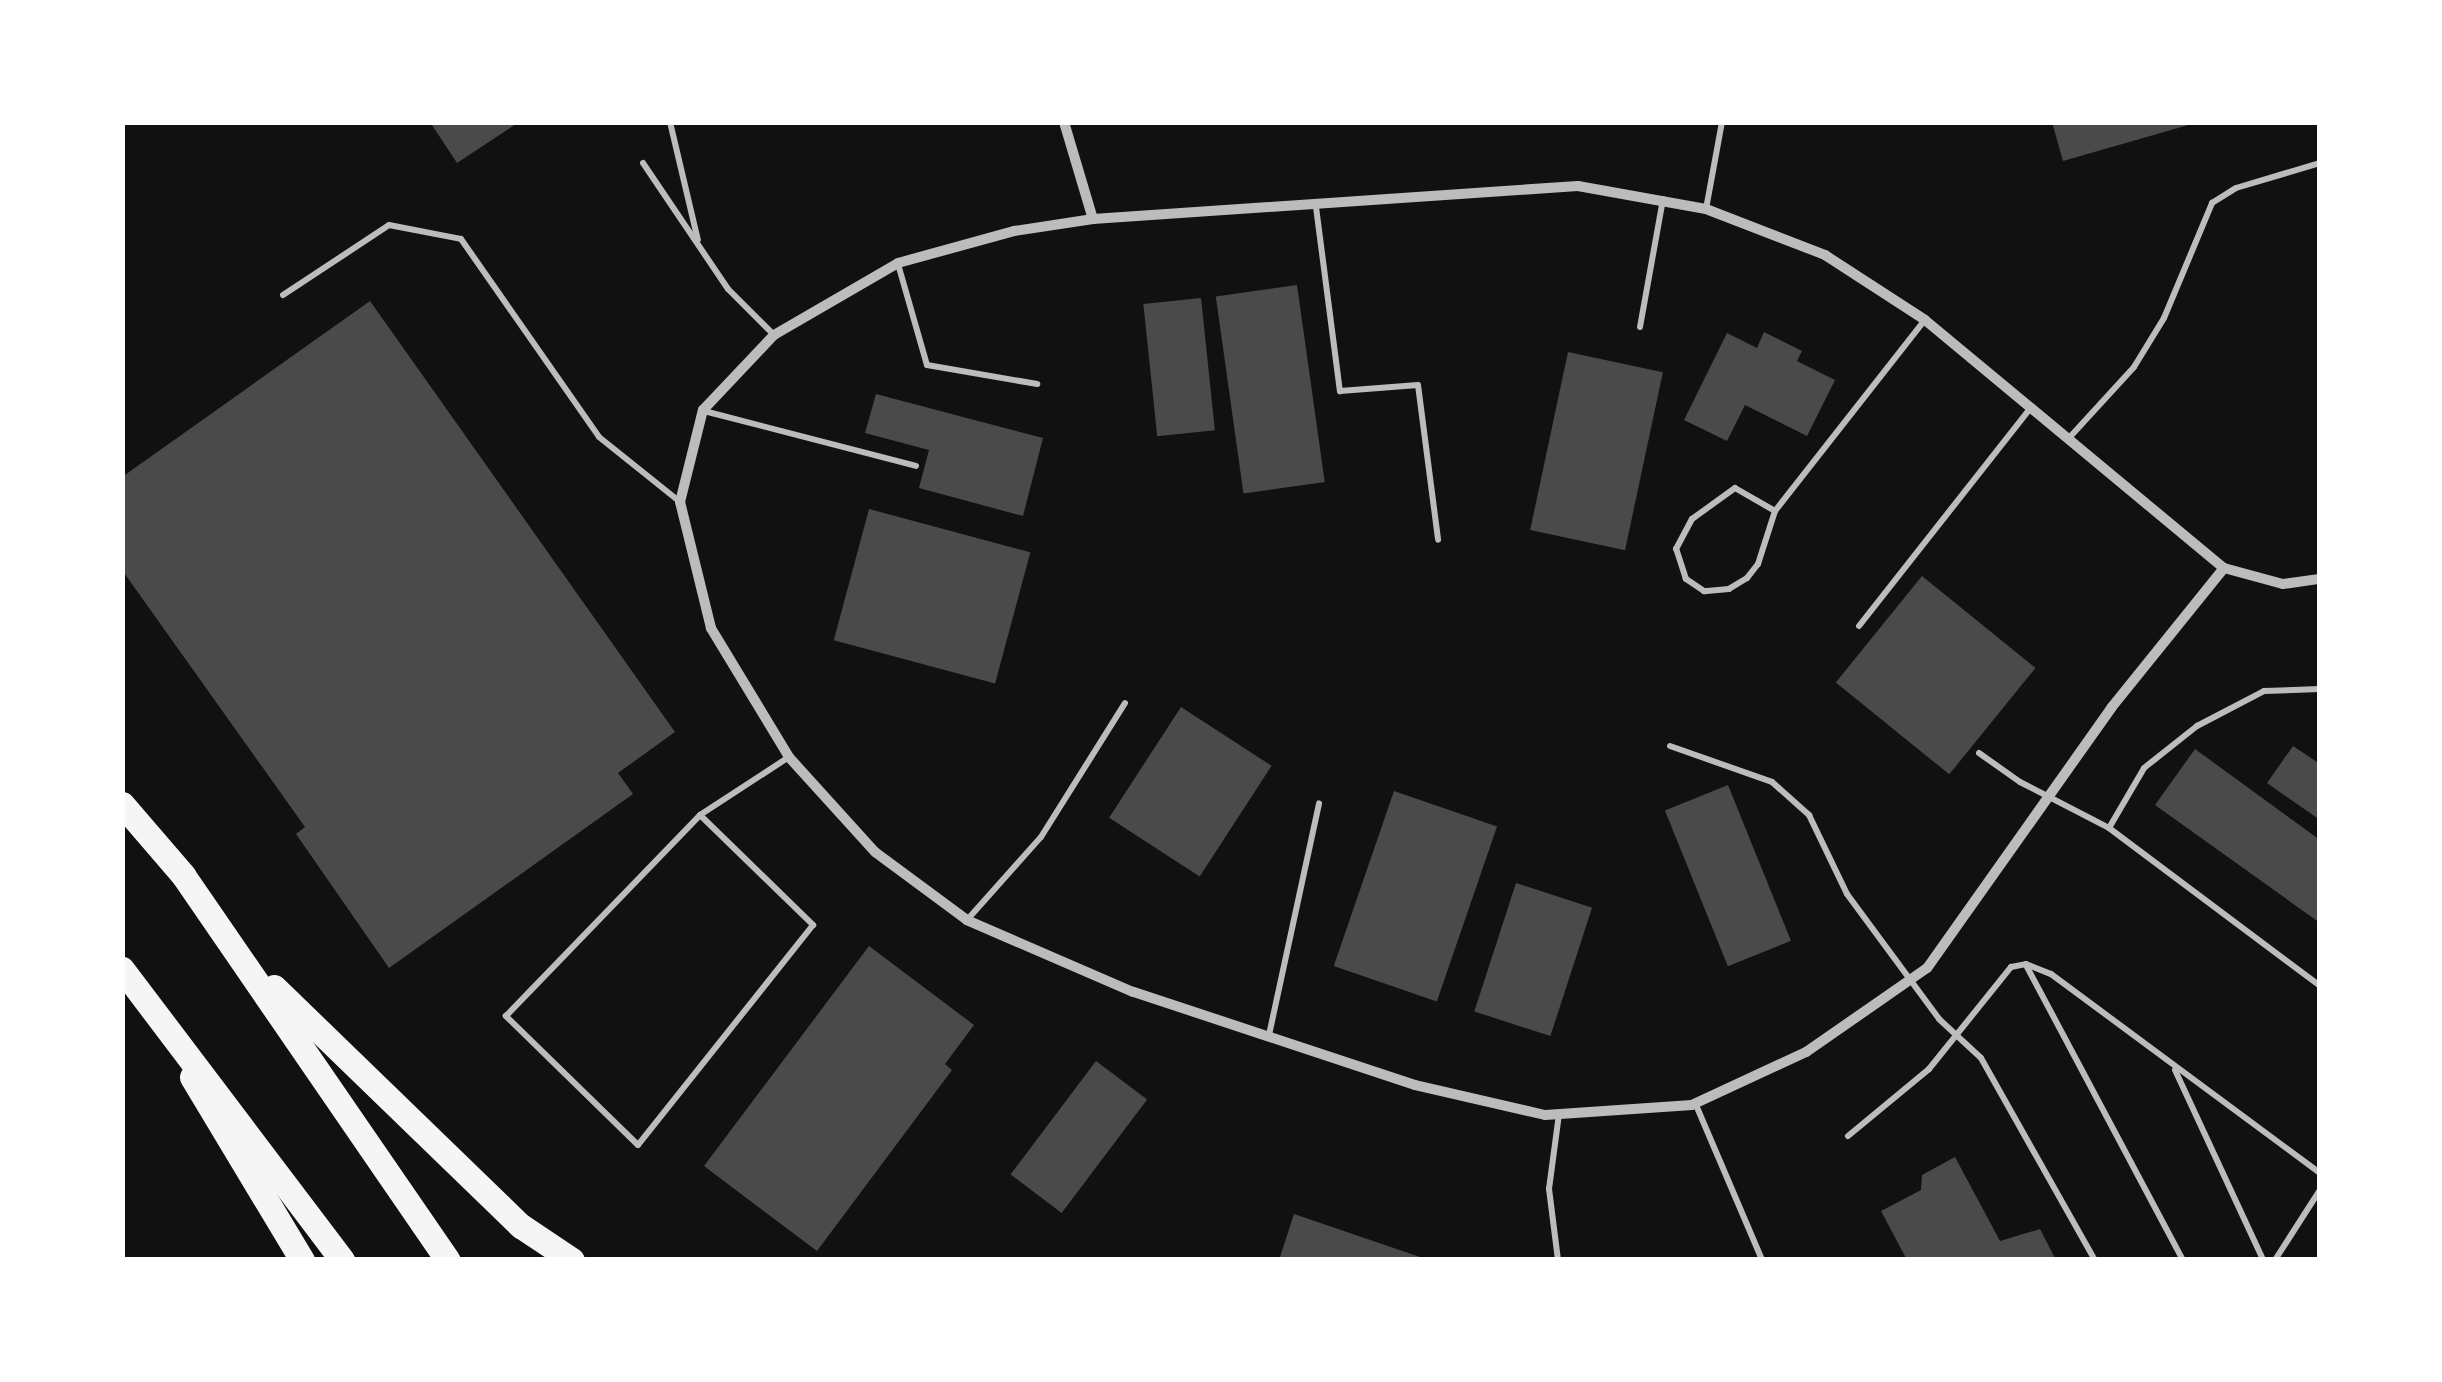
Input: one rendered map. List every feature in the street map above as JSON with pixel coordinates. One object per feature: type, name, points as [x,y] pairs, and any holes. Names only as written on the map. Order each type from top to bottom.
[{"type":"highway","points":[[122,804],[230,944],[448,1260]]},
{"type":"highway","points":[[230,944],[522,1226],[572,1260]]},
{"type":"highway","points":[[122,968],[342,1260]]},
{"type":"highway","points":[[141,990],[302,1260]]},
{"type":"street","points":[[1064,122],[1093,219]]},
{"type":"street","points":[[2224,568],[2050,794],[1927,968],[1806,1052],[1695,1103],[1559,1114],[1414,1085],[1133,992],[967,920],[874,852],[789,757],[711,628],[680,502],[703,410],[774,335],[898,263],[1014,231],[1093,219],[1316,207],[1578,186],[1663,198],[1706,209],[1825,255],[1925,320],[2224,568],[2283,584],[2320,579]]},
{"type":"lane","points":[[670,122],[699,246]]},
{"type":"lane","points":[[1706,209],[1722,122]]},
{"type":"lane","points":[[643,163],[728,290],[774,335]]},
{"type":"lane","points":[[2068,439],[2134,366],[2164,318],[2212,203],[2236,188],[2320,164]]},
{"type":"lane","points":[[1640,327],[1663,198]]},
{"type":"lane","points":[[1316,207],[1340,392],[1418,385],[1438,540]]},
{"type":"lane","points":[[283,294],[389,225],[460,240],[598,437],[680,502]]},
{"type":"lane","points":[[898,263],[927,365],[1037,384]]},
{"type":"lane","points":[[1775,511],[1735,488],[1711,500],[1680,534],[1676,562],[1686,580],[1704,591],[1747,578],[1758,564],[1775,511],[1925,320]]},
{"type":"lane","points":[[1859,626],[2030,409]]},
{"type":"lane","points":[[703,410],[916,466]]},
{"type":"lane","points":[[2109,828],[2144,768],[2197,726],[2264,691],[2320,689]]},
{"type":"lane","points":[[967,920],[1041,837],[1125,704]]},
{"type":"lane","points":[[1670,746],[1772,782],[1809,815],[1847,894],[1953,1033],[1981,1058],[2095,1260]]},
{"type":"lane","points":[[1980,753],[2020,782],[2050,794],[2109,828],[2320,986]]},
{"type":"lane","points":[[700,815],[813,925],[638,1145],[506,1016],[700,815],[789,757]]},
{"type":"lane","points":[[1269,1035],[1319,802]]},
{"type":"lane","points":[[2026,964],[2182,1260]]},
{"type":"lane","points":[[1848,1136],[1929,1069],[1953,1033],[2011,967],[2026,964],[2051,974],[2174,1070],[2320,1174]]},
{"type":"lane","points":[[2174,1070],[2263,1260]]},
{"type":"lane","points":[[1695,1103],[1762,1260]]},
{"type":"lane","points":[[1558,1260],[1549,1188],[1559,1114]]},
{"type":"lane","points":[[2276,1260],[2320,1190]]},
{"type":"building","points":[[430,122],[519,122],[457,163]]},
{"type":"building","points":[[2052,122],[2192,122],[2192,124],[2063,161]]},
{"type":"building","points":[[1297,285],[1325,482],[1243,493],[1216,296]]},
{"type":"building","points":[[1201,298],[1215,430],[1157,436],[1143,304]]},
{"type":"building","points":[[370,301],[675,732],[618,773],[633,794],[389,968],[296,834],[305,827],[122,570],[122,477]]},
{"type":"building","points":[[1764,332],[1802,351],[1797,361],[1835,380],[1807,436],[1745,405],[1727,441],[1684,420],[1727,333],[1757,348]]},
{"type":"building","points":[[1568,352],[1663,372],[1625,550],[1530,530]]},
{"type":"building","points":[[876,394],[1043,438],[1023,516],[919,488],[929,450],[865,433]]},
{"type":"building","points":[[869,509],[1030,552],[995,684],[834,640]]},
{"type":"building","points":[[1922,576],[2035,668],[1949,774],[1836,682]]},
{"type":"building","points":[[1181,707],[1272,766],[1200,877],[1109,818]]},
{"type":"building","points":[[2293,746],[2320,764],[2320,820],[2267,783]]},
{"type":"building","points":[[2195,749],[2320,840],[2320,923],[2155,805]]},
{"type":"building","points":[[1728,785],[1791,941],[1728,966],[1665,810]]},
{"type":"building","points":[[1394,791],[1497,826],[1437,1001],[1334,966]]},
{"type":"building","points":[[1516,883],[1592,908],[1550,1036],[1474,1011]]},
{"type":"building","points":[[869,946],[974,1025],[945,1064],[952,1070],[817,1251],[704,1166]]},
{"type":"building","points":[[1096,1061],[1147,1100],[1062,1213],[1011,1174]]},
{"type":"building","points":[[1955,1157],[2000,1241],[2040,1229],[2056,1260],[1907,1260],[1881,1211],[1921,1190],[1922,1175]]},
{"type":"building","points":[[1294,1214],[1426,1259],[1426,1260],[1279,1260]]}]
